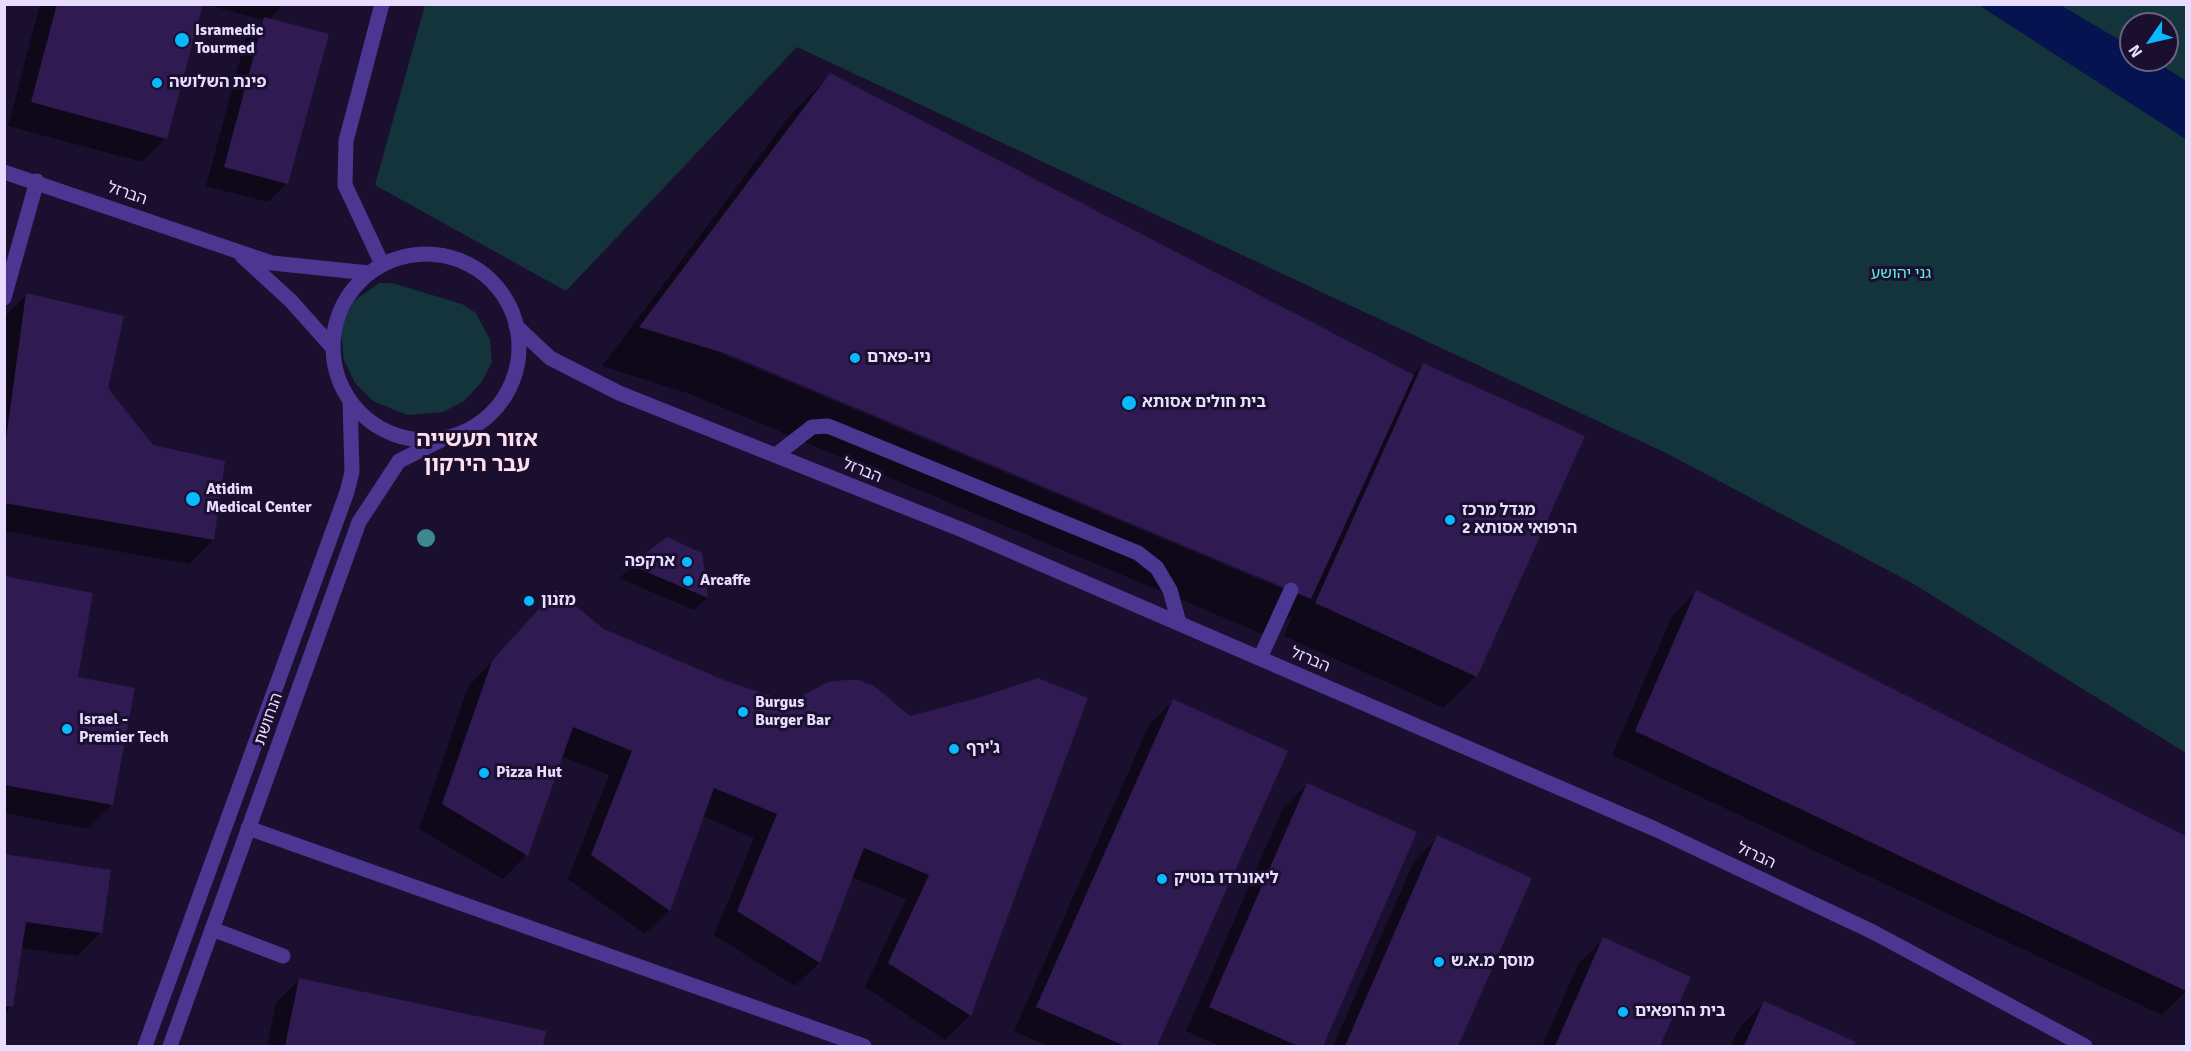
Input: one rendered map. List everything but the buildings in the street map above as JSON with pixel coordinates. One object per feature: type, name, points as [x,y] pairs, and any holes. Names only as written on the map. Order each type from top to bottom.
[{"type":"street","points":[[376,269],[345,184],[346,141],[382,4]]},
{"type":"street","name":"הברזל","points":[[4,172],[272,263],[376,269]]},
{"type":"street","points":[[4,298],[37,182]]},
{"type":"street","name":"הברזל","points":[[238,252],[291,301],[333,348]]},
{"type":"street","points":[[414,254],[431,254],[463,262],[478,271],[497,288],[511,309],[516,326],[518,340],[516,369],[504,396],[480,422],[447,437],[431,439],[400,436],[372,422],[350,400],[338,376],[333,348],[335,326],[342,306],[350,293],[376,269],[414,254]]},
{"type":"street","name":"הברזל","points":[[516,326],[550,358],[580,375],[965,531],[1655,829],[1873,932],[2085,1047]]},
{"type":"street","name":"הנחושת","points":[[145,1047],[347,492],[352,472],[350,400]]},
{"type":"street","points":[[776,455],[812,427],[828,426],[1138,553],[1157,568],[1170,590],[1179,623]]},
{"type":"street","name":"הנחושת","points":[[170,1047],[358,522],[399,461],[447,437]]},
{"type":"street","points":[[1260,658],[1291,590]]},
{"type":"street","points":[[248,828],[864,1047]]},
{"type":"street","points":[[212,929],[283,956]]},
{"type":"green space","name":"גני יהושע","points":[[425,5],[1979,5],[2186,139],[2186,753],[1912,583],[1666,453],[797,47],[566,291],[375,185]]},
{"type":"green space","points":[[2060,5],[2186,5],[2186,81],[2171,72],[2179,72],[2179,12],[2119,12],[2119,40]]},
{"type":"green space","points":[[379,283],[392,283],[462,304],[476,313],[490,340],[492,362],[481,383],[464,401],[443,412],[407,415],[373,401],[355,383],[344,360],[341,334],[343,322],[354,301]]},
{"type":"shaded area","points":[[1979,5],[2060,5],[2119,40],[2119,72],[2171,72],[2186,81],[2186,139]]},
{"type":"place","name":"Isramedic Tourmed","points":[[182,40]]},
{"type":"place","name":"פינת השלושה","points":[[157,83]]},
{"type":"place","name":"ניו-פארם","points":[[855,358]]},
{"type":"place","name":"בית חולים אסותא","points":[[1129,403]]},
{"type":"place","name":"Atidim Medical Center","points":[[193,499]]},
{"type":"place","name":"מגדל מרכז הרפואי אסותא 2","points":[[1450,520]]},
{"type":"place","name":"ארקפה","points":[[687,562]]},
{"type":"place","name":"Arcaffe","points":[[688,581]]},
{"type":"place","name":"מזנון","points":[[529,601]]},
{"type":"place","name":"Burgus Burger Bar","points":[[743,712]]},
{"type":"place","name":"Israel - Premier Tech","points":[[67,729]]},
{"type":"place","name":"ג'ירף","points":[[954,749]]},
{"type":"place","name":"Pizza Hut","points":[[484,773]]},
{"type":"place","name":"ליאונרדו בוטיק","points":[[1162,879]]},
{"type":"place","name":"מוסך מ.א.ש","points":[[1439,962]]},
{"type":"place","name":"בית הרופאים","points":[[1623,1012]]},
{"type":"district","name":"אזור תעשייה עבר הירקון","points":[[477,452]]}]
